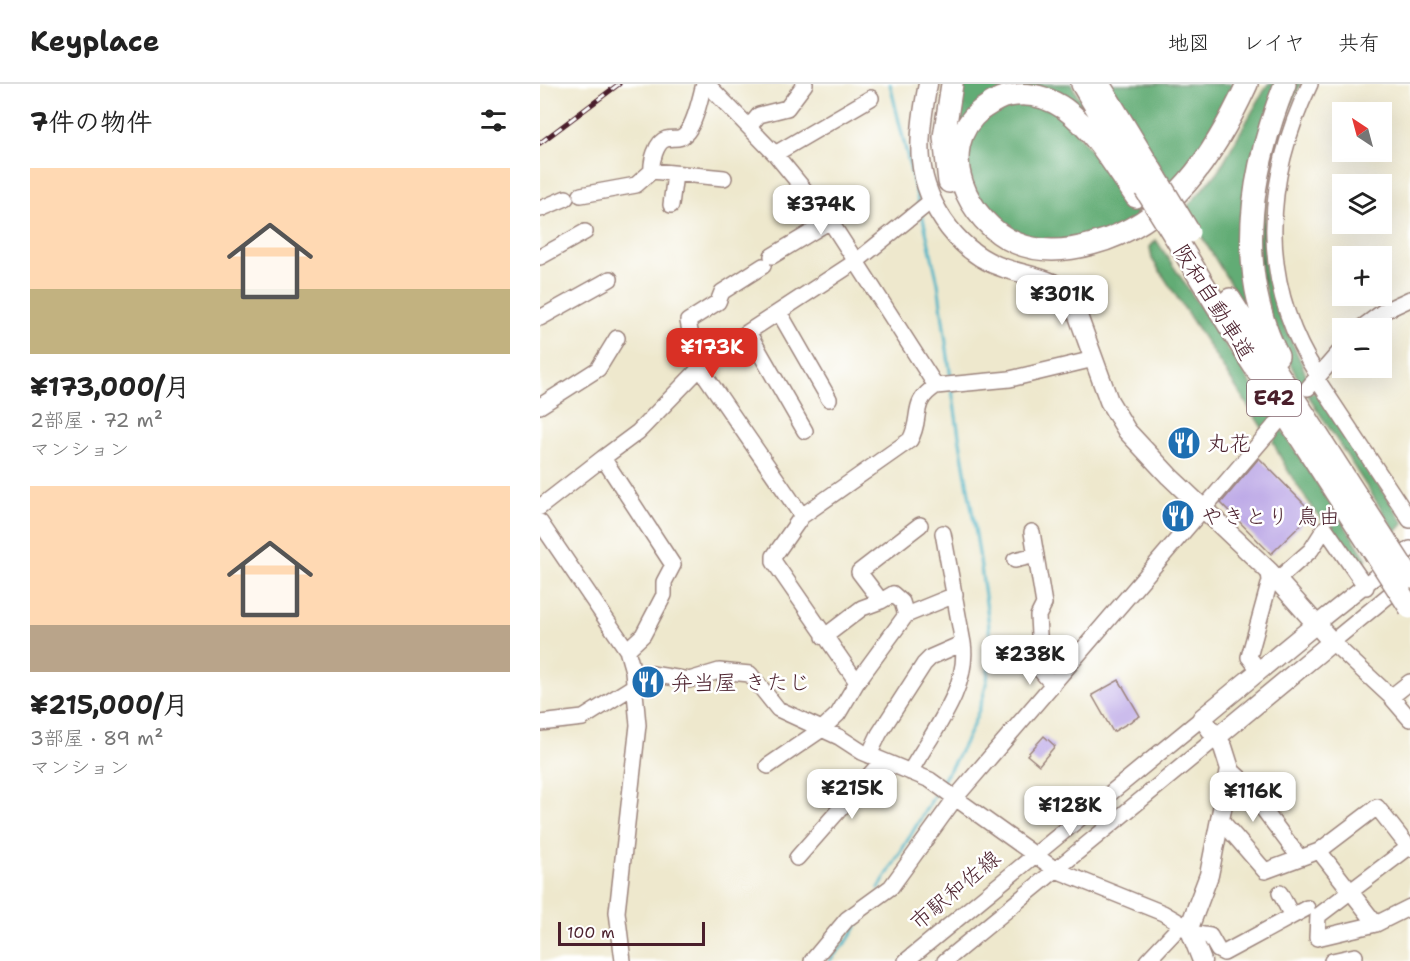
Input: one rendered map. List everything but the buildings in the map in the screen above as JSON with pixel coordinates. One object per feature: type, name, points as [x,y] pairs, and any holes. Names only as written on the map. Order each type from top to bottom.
[{"type":"highway","points":[[952,84],[945,125],[945,166],[949,186],[961,210],[976,230],[995,244],[1019,256],[1054,262],[1088,258],[1111,251],[1147,233],[1167,219],[1193,193],[1215,164],[1259,84]]},
{"type":"highway","name":"阪和自動車道","points":[[1082,84],[1250,360],[1380,546],[1410,578]]},
{"type":"highway","name":"阪和自動車道","points":[[1099,84],[1146,188]]},
{"type":"highway","points":[[1146,188],[1066,110],[1041,97],[1023,94],[997,100],[976,115],[961,142],[959,159],[963,187],[978,213],[992,228],[1016,243],[1033,248],[1056,250],[1081,247],[1118,236],[1142,223],[1179,193],[1214,146],[1247,84]]},
{"type":"highway","points":[[1285,84],[1268,128],[1257,176],[1251,222],[1251,262],[1263,322],[1296,386],[1307,419]]},
{"type":"highway","name":"阪和自動車道","points":[[1179,240],[1307,419],[1380,546],[1410,608]]},
{"type":"main road","points":[[928,84],[919,153],[924,206],[978,255],[996,265],[1041,279],[1066,292],[1071,298],[1108,401],[1127,431],[1169,476],[1273,575],[1332,642],[1216,738]]},
{"type":"main road","points":[[1202,961],[1187,928],[1209,875],[1230,769],[1223,747],[1202,718],[1316,624]]},
{"type":"street","points":[[652,171],[651,164],[660,143],[666,139],[679,139],[688,132],[706,84],[775,154],[830,221],[858,260],[936,386]]},
{"type":"street","points":[[749,128],[759,115],[787,108],[805,84]]},
{"type":"street","points":[[1310,84],[1283,153],[1272,230],[1276,268],[1288,312],[1314,381],[1410,520]]},
{"type":"street","points":[[775,154],[872,98]]},
{"type":"street","points":[[540,209],[574,197],[636,185],[652,171],[724,178]]},
{"type":"street","points":[[671,204],[675,174]]},
{"type":"street","points":[[540,507],[638,432],[700,368],[748,332],[858,260],[924,206]]},
{"type":"street","points":[[802,516],[696,362],[688,321],[718,303],[722,292],[830,221]]},
{"type":"street","points":[[540,257],[585,232]]},
{"type":"street","points":[[540,318],[610,279]]},
{"type":"street","points":[[1375,318],[1410,299]]},
{"type":"street","points":[[779,312],[829,399]]},
{"type":"street","points":[[748,332],[805,431]]},
{"type":"street","points":[[540,406],[598,369],[617,338]]},
{"type":"street","points":[[857,682],[774,562],[774,555],[802,516],[910,440],[914,432],[917,404],[936,386],[1010,379],[1094,359]]},
{"type":"street","points":[[1314,381],[1332,360]]},
{"type":"street","points":[[812,961],[848,919],[891,886],[956,797],[1203,506],[1276,424]]},
{"type":"street","points":[[603,458],[673,566],[664,582],[664,595],[643,635],[627,650]]},
{"type":"street","points":[[540,522],[627,650],[634,678],[638,725],[617,912],[623,961]]},
{"type":"street","points":[[880,601],[859,572],[920,525]]},
{"type":"street","points":[[1259,670],[1249,657],[1270,581],[1273,575],[1311,550],[1325,528],[1366,587]]},
{"type":"street","points":[[1032,532],[1044,604],[1038,616],[1041,671],[1053,685]]},
{"type":"street","points":[[910,772],[957,690],[965,654],[943,533]]},
{"type":"street","points":[[1316,624],[1366,587],[1410,549]]},
{"type":"street","points":[[1016,560],[1036,555]]},
{"type":"street","points":[[1410,578],[1332,642],[1391,697],[1410,719]]},
{"type":"street","points":[[824,637],[861,608],[893,594],[902,602],[906,615]]},
{"type":"street","points":[[768,766],[822,729],[838,714],[857,682],[906,615],[955,595]]},
{"type":"street","points":[[797,858],[876,758],[879,734],[924,664],[931,657],[963,643]]},
{"type":"street","points":[[540,723],[583,718],[634,678],[689,680],[719,671],[750,674],[778,709],[876,758],[930,780],[1056,870],[1163,913],[1187,928],[1210,936],[1218,950],[1224,953],[1307,908]]},
{"type":"street","points":[[1391,697],[1410,682]]},
{"type":"street","name":"市駅和佐線","points":[[906,961],[1033,854],[1202,718]]},
{"type":"street","points":[[945,961],[1216,738]]},
{"type":"street","points":[[1230,769],[1240,778],[1299,857]]},
{"type":"street","points":[[1220,819],[1265,871],[1319,851],[1377,807],[1409,848],[1318,916],[1317,938],[1376,924],[1410,907]]},
{"type":"street","points":[[1319,851],[1376,924]]},
{"type":"street","points":[[1280,892],[1292,916]]},
{"type":"street","points":[[1147,961],[1187,928]]},
{"type":"street","points":[[1332,961],[1355,956]]},
{"type":"green space","points":[[959,84],[1071,84],[1092,119],[989,96],[953,176]]},
{"type":"green space","points":[[1109,84],[1238,84],[1229,105],[1174,190]]},
{"type":"green space","points":[[1268,84],[1278,84],[1262,132],[1262,336],[1185,209],[1217,173]]},
{"type":"green space","points":[[1290,84],[1301,84],[1279,138],[1267,194],[1265,251],[1269,279],[1280,316],[1306,375],[1303,380],[1311,394],[1317,391],[1404,523],[1396,532],[1300,383],[1272,328],[1255,230],[1285,94]]},
{"type":"green space","points":[[1024,100],[1064,115],[1140,217],[1108,234],[1039,242],[1020,235],[1002,224],[987,209],[976,191],[969,172],[968,152],[973,133],[989,113]]},
{"type":"green space","points":[[1156,240],[1367,559],[1357,565],[1300,490],[1273,442],[1278,430],[1263,429],[1152,259],[1150,247]]},
{"type":"waterway","points":[[890,84],[919,205]]},
{"type":"waterway","points":[[922,214],[938,283],[951,379]]},
{"type":"waterway","points":[[942,782],[966,741],[979,711],[987,680],[990,654],[989,623],[980,558],[952,388]]},
{"type":"waterway","points":[[879,888],[937,791]]},
{"type":"waterway","points":[[829,961],[848,940],[862,917]]},
{"type":"railway","points":[[540,143],[619,84]]},
{"type":"place","name":"丸花","points":[[1184,443]]},
{"type":"place","name":"やきとり 鳥由","points":[[1178,516]]},
{"type":"place","name":"弁当屋 きたじ","points":[[648,682]]}]
